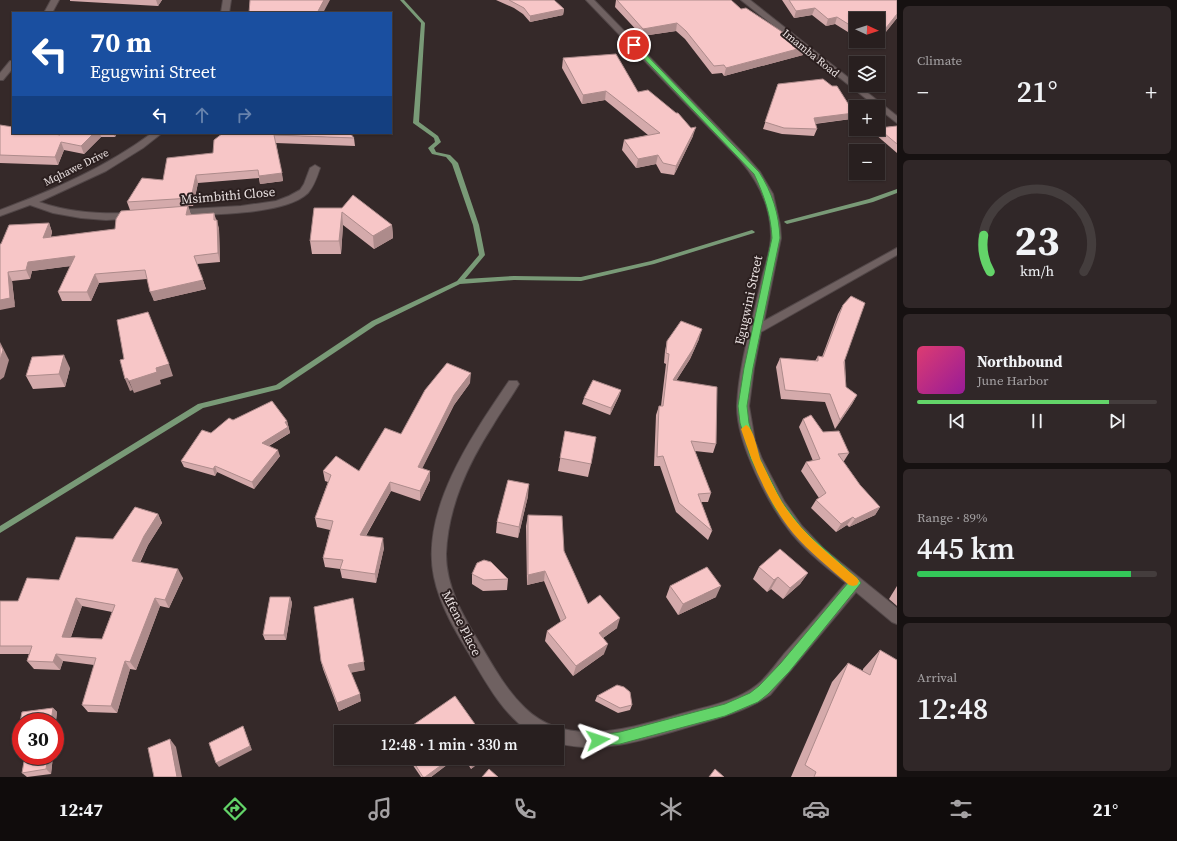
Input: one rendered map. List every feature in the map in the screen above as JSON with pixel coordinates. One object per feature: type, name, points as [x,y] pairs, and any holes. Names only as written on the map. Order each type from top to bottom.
[{"type":"street","points":[[49,12],[55,0]]},
{"type":"street","points":[[225,12],[227,0]]},
{"type":"street","name":"Egugwini Street","points":[[590,0],[743,158],[762,182],[772,211],[776,238],[756,330],[743,406],[744,423],[756,459],[779,505],[797,530],[820,553],[897,617]]},
{"type":"street","name":"Imamba Road","points":[[745,0],[897,120]]},
{"type":"street","points":[[0,78],[12,64]]},
{"type":"street","name":"Mqhawe Drive","points":[[0,213],[31,202],[94,172],[156,134]]},
{"type":"street","name":"Msimbithi Close","points":[[159,214],[249,207],[286,202],[303,192],[310,184],[315,168]]},
{"type":"street","points":[[31,202],[52,210],[75,216],[94,217],[146,215]]},
{"type":"street","points":[[756,330],[897,251]]},
{"type":"street","name":"Mfene Place","points":[[513,384],[469,451],[449,494],[443,518],[440,566],[442,584],[465,633],[502,693],[523,717],[536,725]]},
{"type":"street","points":[[564,736],[581,740],[620,738],[725,710],[744,703],[764,690],[855,583]]},
{"type":"building","points":[[250,0],[324,0],[318,12],[249,12]]},
{"type":"building","points":[[509,0],[554,0],[564,9],[530,16],[524,8]]},
{"type":"building","points":[[617,0],[731,0],[741,9],[746,8],[805,47],[726,68],[724,65],[714,66],[686,31],[677,23],[643,29]]},
{"type":"building","points":[[789,0],[897,0],[897,14],[885,29],[885,12],[849,12],[849,25],[837,17],[828,19],[815,8],[796,11]]},
{"type":"building","points":[[616,54],[638,92],[648,90],[676,113],[678,113],[691,128],[696,127],[676,166],[663,163],[658,155],[638,159],[624,140],[660,133],[606,91],[583,95],[563,58]]},
{"type":"building","points":[[823,79],[832,86],[837,86],[849,105],[849,114],[814,118],[817,129],[784,128],[765,122],[778,84]]},
{"type":"building","points":[[0,125],[12,127],[12,134],[93,134],[81,146],[61,142],[55,157],[0,155]]},
{"type":"building","points":[[897,126],[897,144],[885,134],[885,127]]},
{"type":"building","points":[[222,134],[351,134],[354,138],[274,135],[282,173],[259,176],[258,170],[196,175],[191,198],[127,202],[142,178],[163,180],[167,158],[213,153],[214,140]]},
{"type":"building","points":[[353,195],[392,225],[373,236],[342,212],[339,241],[310,241],[314,208],[342,208]]},
{"type":"building","points":[[188,206],[186,215],[214,213],[214,220],[217,220],[218,253],[194,256],[203,280],[150,292],[145,270],[95,274],[87,292],[58,292],[75,256],[28,262],[26,270],[8,272],[10,298],[0,300],[0,244],[9,225],[49,223],[43,238],[115,229],[116,219],[121,211]]},
{"type":"building","points":[[851,296],[865,303],[844,362],[846,387],[857,395],[840,420],[830,394],[785,390],[780,358],[818,361],[818,356],[823,357],[843,305]]},
{"type":"building","points":[[148,312],[169,364],[156,368],[157,372],[129,381],[127,378],[125,379],[120,360],[124,359],[117,320]]},
{"type":"building","points":[[681,321],[702,329],[693,349],[673,380],[717,387],[716,444],[691,441],[711,493],[698,494],[712,531],[679,503],[663,456],[657,457],[659,406],[663,406],[669,354],[666,353],[667,341]]},
{"type":"building","points":[[0,344],[3,350],[0,360]]},
{"type":"building","points":[[64,355],[59,374],[26,376],[32,357]]},
{"type":"building","points":[[447,363],[471,373],[454,395],[418,467],[430,471],[420,491],[390,482],[360,535],[383,538],[375,574],[340,569],[343,560],[323,558],[333,521],[315,518],[331,475],[323,471],[336,456],[359,471],[385,428],[401,434],[425,390]]},
{"type":"building","points":[[593,380],[621,390],[611,408],[584,398]]},
{"type":"building","points":[[272,401],[287,421],[285,422],[288,427],[262,443],[278,450],[252,482],[215,466],[213,469],[181,461],[202,430],[211,433],[229,418],[233,420]]},
{"type":"building","points":[[811,415],[823,432],[839,431],[849,453],[838,454],[860,485],[880,507],[855,519],[853,517],[841,524],[816,500],[826,493],[806,462],[820,459],[803,419]]},
{"type":"building","points":[[565,431],[596,437],[591,464],[560,458]]},
{"type":"building","points":[[508,480],[529,484],[519,527],[497,522]]},
{"type":"building","points":[[135,507],[158,514],[144,536],[132,561],[178,569],[165,600],[155,598],[130,662],[125,661],[111,706],[82,705],[96,658],[56,654],[53,662],[27,661],[32,646],[0,646],[0,601],[18,601],[27,578],[59,580],[76,537],[113,539]],"holes":[[[76,598],[115,605],[102,639],[62,637]]]},
{"type":"building","points":[[528,515],[562,516],[564,551],[588,604],[600,595],[620,618],[599,633],[608,644],[576,666],[547,631],[566,618],[545,571],[528,575]]},
{"type":"building","points":[[780,549],[808,573],[790,588],[778,577],[774,580],[759,567]]},
{"type":"building","points":[[484,560],[491,562],[508,579],[484,580],[472,574],[477,563]]},
{"type":"building","points":[[707,567],[721,586],[683,604],[670,586]]},
{"type":"building","points":[[270,597],[290,597],[284,635],[263,635]]},
{"type":"building","points":[[353,598],[364,662],[348,665],[360,694],[337,703],[321,661],[314,607]]},
{"type":"building","points":[[880,650],[897,660],[897,777],[814,777],[816,772],[805,765],[848,663],[870,675]]},
{"type":"building","points":[[617,685],[624,687],[630,692],[632,705],[620,708],[597,696]]},
{"type":"building","points":[[455,696],[476,725],[413,725]]},
{"type":"building","points":[[53,708],[52,713],[22,712]]},
{"type":"building","points":[[243,726],[250,746],[216,763],[209,743]]},
{"type":"building","points":[[170,739],[177,777],[154,777],[148,748]]},
{"type":"building","points":[[23,765],[47,765],[46,769],[22,773]]},
{"type":"building","points":[[415,765],[441,765],[425,777],[423,777]]},
{"type":"building","points":[[489,769],[498,777],[482,777]]},
{"type":"building","points":[[715,769],[724,777],[709,777]]},
{"type":"waterway","points":[[402,0],[423,23],[416,123],[436,137],[438,142],[431,148],[434,153],[448,156],[455,163],[476,225],[482,255],[459,282]]},
{"type":"waterway","points":[[787,222],[857,204],[897,191]]},
{"type":"waterway","points":[[459,282],[514,278],[581,279],[652,263],[752,232]]},
{"type":"waterway","points":[[0,530],[201,406],[278,387],[374,323],[459,282]]},
{"type":"slow traffic","points":[[746,429],[756,459],[779,505],[797,530],[820,553],[853,581]]},
{"type":"route","points":[[598,740],[620,738],[725,710],[744,703],[754,697],[764,690],[784,668],[855,583],[820,553],[797,530],[779,505],[756,459],[744,423],[743,406],[748,368],[776,238],[775,225],[768,194],[757,174],[743,158],[634,45]]}]
